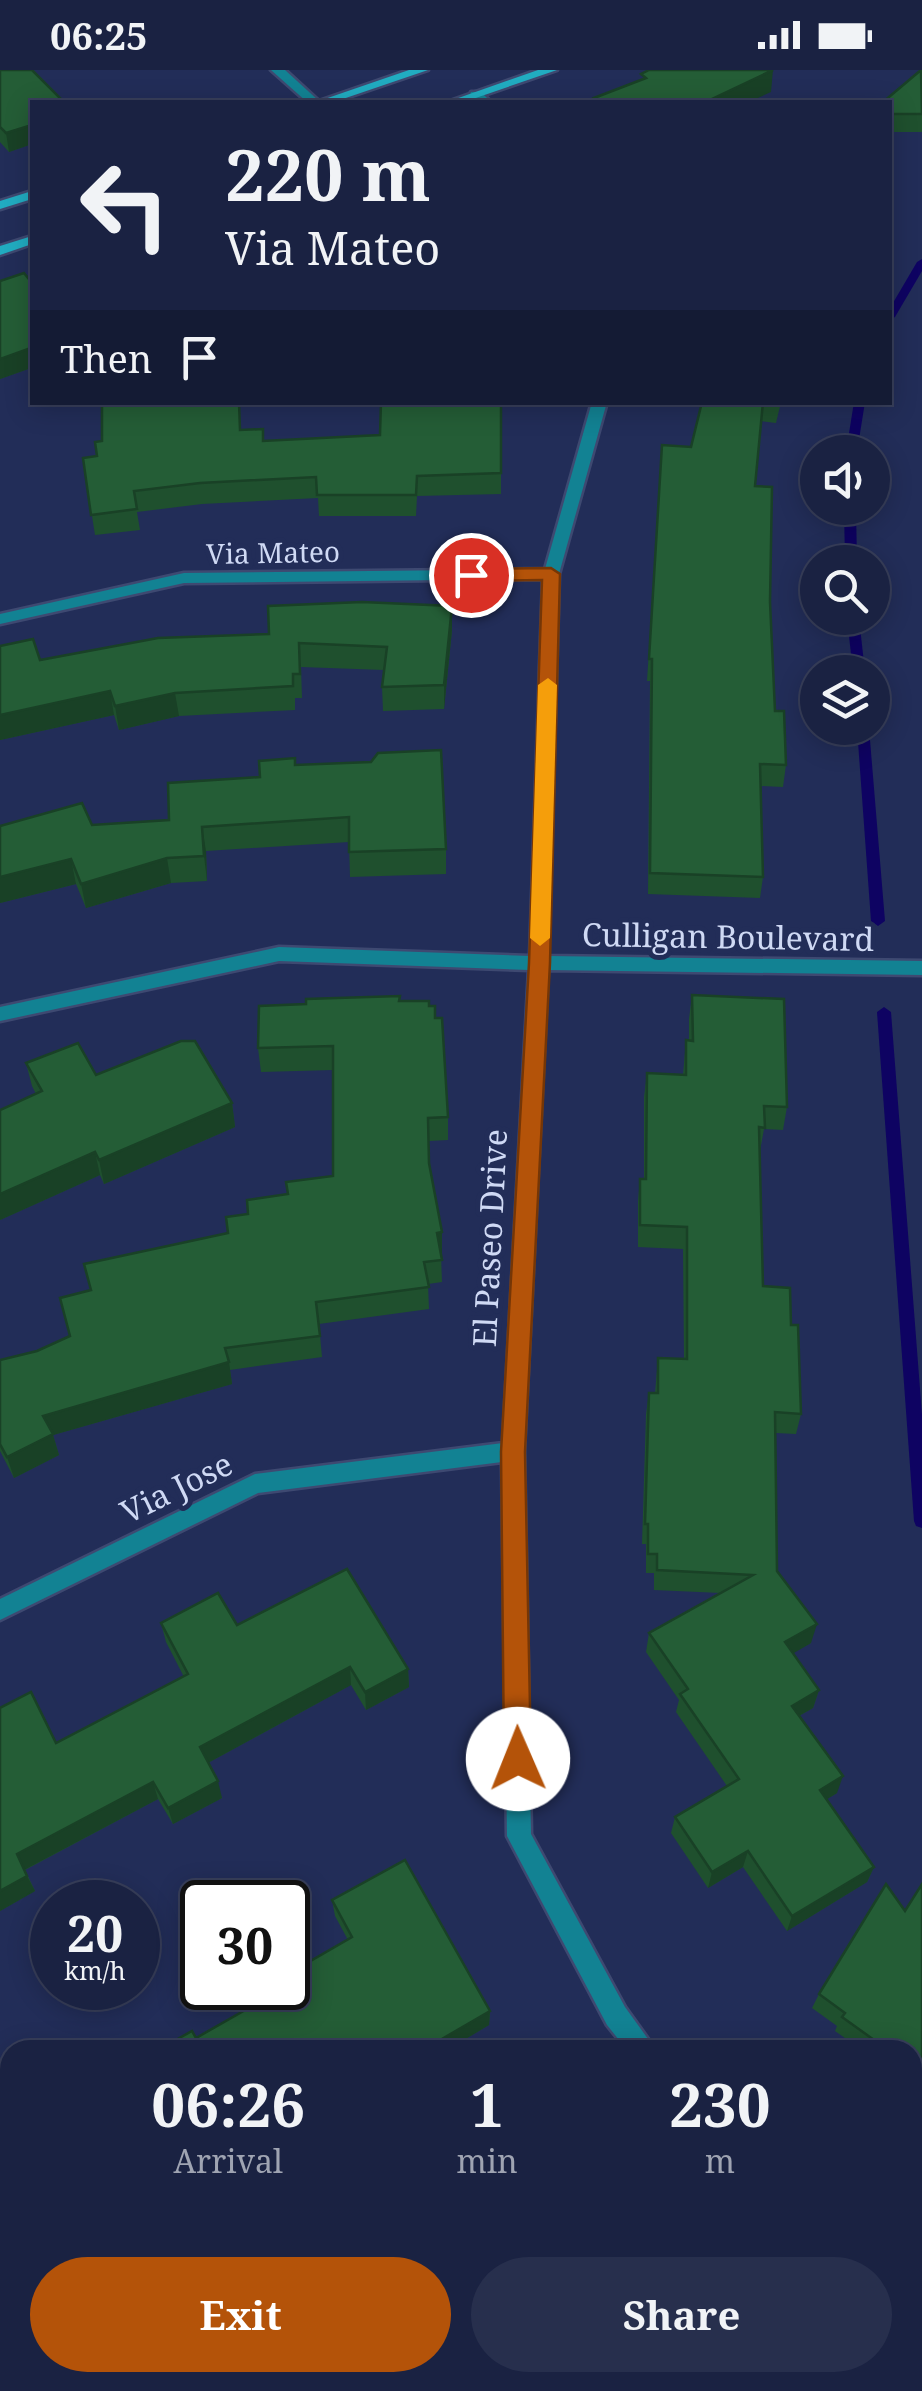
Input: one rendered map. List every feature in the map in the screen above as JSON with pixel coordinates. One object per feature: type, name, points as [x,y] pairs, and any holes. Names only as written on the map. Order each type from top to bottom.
[{"type":"main road","points":[[328,100],[422,70]]},
{"type":"main road","points":[[480,99],[551,70]]},
{"type":"main road","points":[[0,205],[30,195]]},
{"type":"main road","points":[[0,251],[30,241]]},
{"type":"street","points":[[277,70],[312,100]]},
{"type":"street","name":"El Paseo Drive","points":[[599,405],[551,574],[540,963],[513,1452],[519,1836],[616,2016],[635,2040]]},
{"type":"street","name":"Via Mateo","points":[[0,619],[184,578],[551,574]]},
{"type":"street","name":"Culligan Boulevard","points":[[0,1014],[279,954],[540,963],[922,968]]},
{"type":"street","name":"Via Jose","points":[[0,1610],[255,1484],[513,1452]]},
{"type":"building","points":[[0,70],[32,70],[62,100],[30,100],[30,126],[6,133],[0,127]]},
{"type":"building","points":[[649,70],[773,70],[713,100],[594,98],[646,78],[641,74]]},
{"type":"building","points":[[921,70],[922,114],[892,114],[892,100],[885,100]]},
{"type":"building","points":[[24,273],[30,280],[30,352],[28,349],[0,359],[0,281]]},
{"type":"building","points":[[102,405],[239,405],[240,430],[263,429],[263,441],[380,435],[381,405],[501,405],[501,473],[417,476],[416,495],[317,495],[316,477],[200,483],[134,491],[137,509],[91,515],[83,458],[97,456],[95,442],[102,441]]},
{"type":"building","points":[[701,405],[763,405],[755,486],[772,487],[770,602],[775,711],[784,711],[786,765],[760,764],[763,877],[650,873],[649,659],[662,445],[691,447]]},
{"type":"building","points":[[362,602],[452,606],[444,685],[382,687],[387,647],[299,643],[300,674],[293,674],[293,686],[175,693],[115,706],[110,691],[0,715],[0,646],[33,639],[40,660],[158,638],[269,634],[268,606]]},
{"type":"building","points":[[441,750],[446,849],[349,852],[349,817],[202,827],[204,856],[167,858],[81,884],[71,859],[0,877],[0,826],[82,803],[92,825],[169,820],[168,783],[260,777],[259,761],[295,758],[295,765],[371,762],[378,753]]},
{"type":"building","points":[[692,995],[784,999],[787,1107],[764,1106],[765,1128],[759,1127],[763,1286],[790,1288],[791,1325],[798,1325],[801,1414],[775,1412],[777,1571],[817,1624],[785,1642],[819,1690],[792,1706],[843,1776],[820,1790],[874,1867],[792,1916],[748,1851],[712,1872],[675,1817],[739,1779],[680,1694],[688,1689],[649,1633],[753,1575],[657,1570],[657,1554],[648,1554],[645,1524],[649,1393],[658,1393],[658,1358],[687,1359],[687,1227],[640,1225],[640,1179],[646,1179],[647,1073],[686,1075],[686,1040],[693,1041]]},
{"type":"building","points":[[400,996],[399,1001],[429,1001],[429,1006],[435,1006],[435,1018],[442,1018],[448,1117],[428,1118],[429,1163],[442,1232],[437,1233],[442,1260],[424,1262],[429,1287],[316,1302],[320,1336],[225,1348],[229,1362],[43,1416],[53,1434],[7,1457],[0,1444],[0,1360],[37,1351],[70,1336],[60,1298],[91,1290],[84,1264],[228,1233],[226,1217],[248,1214],[247,1200],[288,1194],[286,1182],[333,1176],[333,1046],[258,1048],[259,1006],[306,1004],[306,999]]},
{"type":"building","points":[[181,1041],[195,1041],[232,1103],[99,1160],[95,1152],[0,1194],[0,1110],[42,1091],[26,1063],[78,1043],[96,1075]]},
{"type":"building","points":[[347,1569],[408,1669],[365,1692],[350,1667],[200,1747],[218,1781],[168,1808],[153,1782],[17,1854],[27,1876],[0,1891],[0,1708],[31,1692],[56,1743],[188,1674],[161,1623],[218,1593],[237,1625]]},
{"type":"building","points":[[405,1860],[490,2011],[440,2040],[176,2040],[192,2031],[196,2038],[245,2010],[310,2010],[310,1961],[352,1937],[332,1900]]},
{"type":"building","points":[[886,1884],[905,1911],[922,1884],[922,2040],[874,2040],[819,1994]]},
{"type":"waterway","points":[[892,314],[922,262]]},
{"type":"waterway","points":[[854,435],[859,405]]},
{"type":"waterway","points":[[850,525],[851,545]]},
{"type":"waterway","points":[[855,635],[857,655]]},
{"type":"waterway","points":[[864,745],[878,921]]},
{"type":"waterway","points":[[884,1012],[922,1521]]},
{"type":"slow traffic","points":[[540,938],[548,685]]},
{"type":"route","points":[[471,575],[551,574],[540,963],[513,1452],[518,1759]]}]
